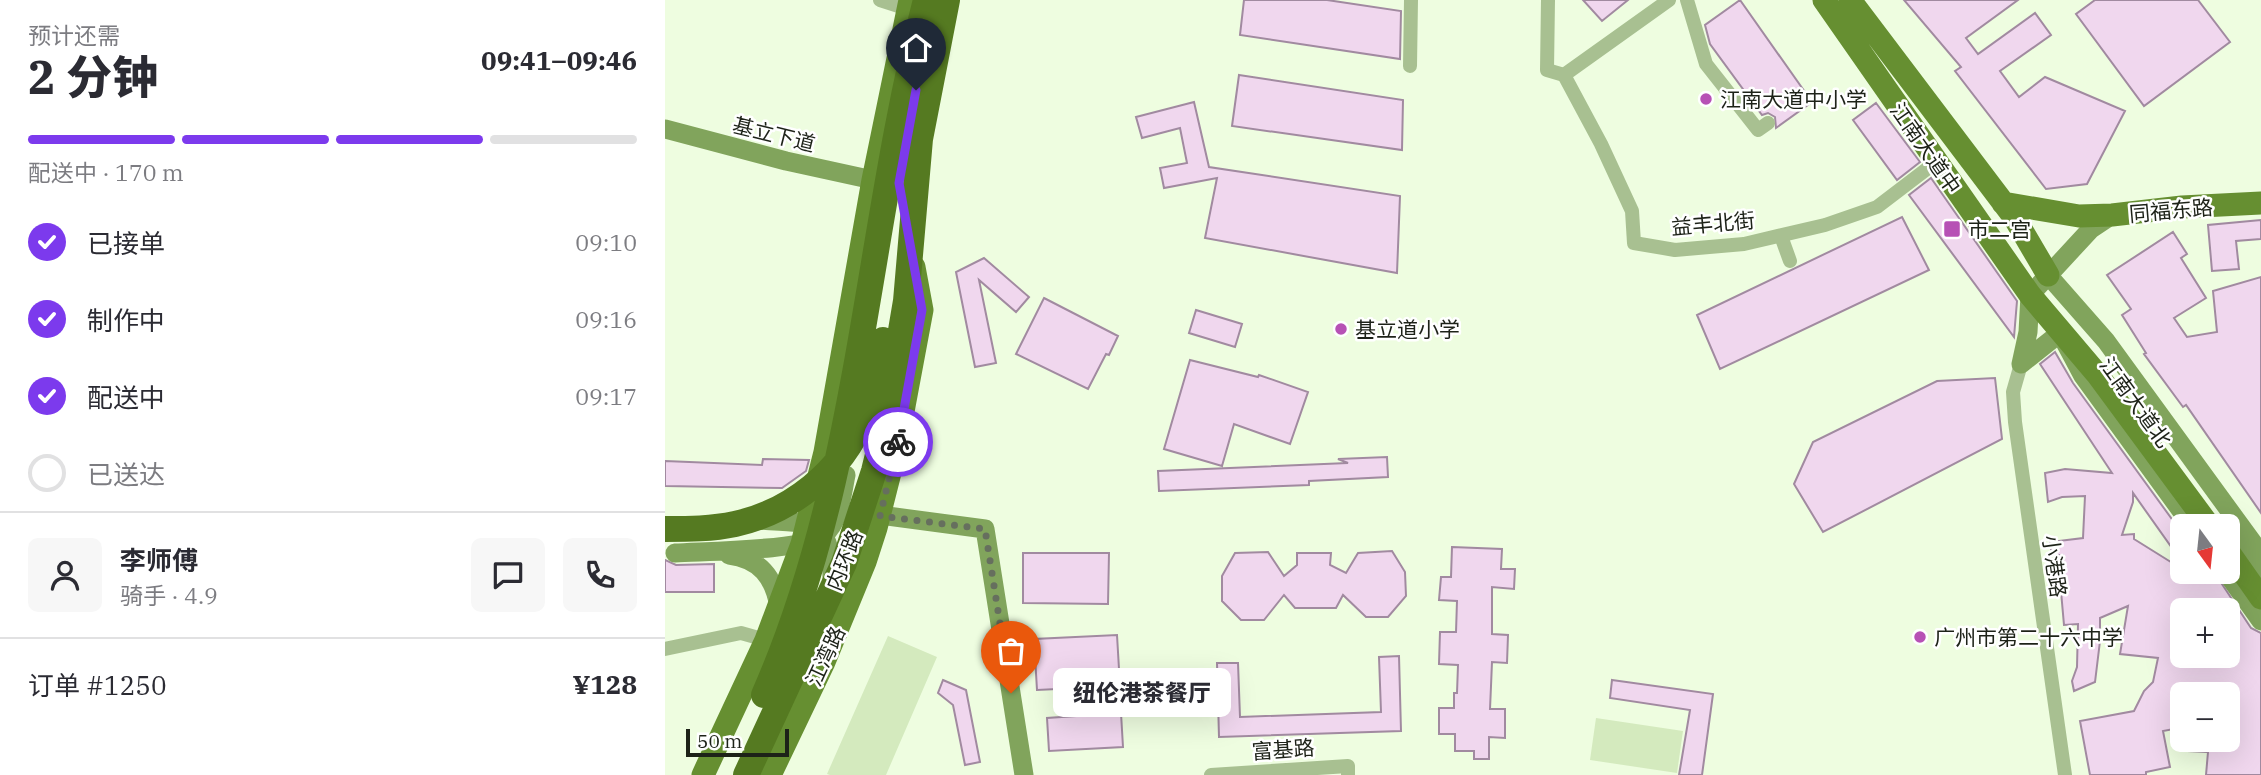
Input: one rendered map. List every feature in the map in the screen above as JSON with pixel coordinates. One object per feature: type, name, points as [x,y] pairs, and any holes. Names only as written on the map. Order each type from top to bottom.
[{"type":"highway","name":"内环路","points":[[746,775],[844,563],[874,471],[886,421],[906,300],[920,139],[947,0]]},
{"type":"highway","name":"内环路","points":[[726,775],[787,639],[807,583],[827,513],[903,102],[915,3]]},
{"type":"highway","points":[[665,529],[709,527],[761,516],[807,490],[844,453],[863,419],[877,370],[920,139]]},
{"type":"main road","name":"江湾路","points":[[770,775],[824,662],[865,562],[880,516],[896,449],[922,310],[899,183],[936,0]]},
{"type":"main road","points":[[922,310],[923,248],[932,140],[959,0]]},
{"type":"main road","name":"江南大道中","points":[[1824,0],[2030,295]]},
{"type":"main road","name":"江南大道中","points":[[1850,0],[2003,203],[2035,250],[2048,275]]},
{"type":"main road","points":[[703,775],[766,640],[811,534],[873,180],[915,3]]},
{"type":"main road","name":"基立下道","points":[[665,129],[786,161],[873,180]]},
{"type":"main road","points":[[670,553],[754,548],[811,534],[840,507],[899,183]]},
{"type":"main road","points":[[2003,203],[2079,216],[2112,215]]},
{"type":"main road","name":"同福东路","points":[[2030,295],[2091,229],[2112,215],[2182,207],[2261,203]]},
{"type":"main road","points":[[2048,275],[2106,341],[2261,554]]},
{"type":"main road","name":"江南大道北","points":[[2048,275],[2070,311],[2217,514]]},
{"type":"main road","points":[[2021,364],[2028,332],[2030,295]]},
{"type":"main road","name":"江南大道北","points":[[2030,295],[2097,374],[2200,514]]},
{"type":"main road","points":[[2021,364],[2060,333],[2083,376],[2184,514]]},
{"type":"main road","points":[[727,519],[761,509],[810,483],[825,452]]},
{"type":"main road","points":[[880,516],[985,529],[1024,775]]},
{"type":"main road","points":[[665,518],[759,520],[811,534],[832,561],[829,639],[824,662]]},
{"type":"main road","points":[[754,548],[760,535],[759,520]]},
{"type":"main road","name":"江南大道北","points":[[2240,546],[2261,575]]},
{"type":"main road","points":[[670,553],[744,557],[759,565],[771,577],[779,607]]},
{"type":"main road","points":[[2240,568],[2261,598]]},
{"type":"main road","points":[[2235,584],[2261,621]]},
{"type":"main road","points":[[766,640],[790,639],[810,647],[824,662]]},
{"type":"main road","points":[[751,672],[783,674],[810,688]]},
{"type":"street","points":[[880,0],[915,3]]},
{"type":"street","points":[[1410,66],[1411,0]]},
{"type":"street","points":[[1548,0],[1547,70],[1564,75],[1669,0]]},
{"type":"street","points":[[1686,0],[1706,64],[1758,130],[1767,123]]},
{"type":"street","name":"益丰北街","points":[[1564,75],[1601,144],[1632,211],[1634,243],[1675,250],[1744,244],[1825,225],[1877,207],[1936,162]]},
{"type":"street","points":[[1781,236],[1790,261]]},
{"type":"street","name":"小港路","points":[[2021,364],[2014,392],[2015,422],[2065,775]]},
{"type":"street","points":[[665,649],[741,633],[766,640]]},
{"type":"street","name":"富基路","points":[[1211,775],[1348,766],[1348,775]]},
{"type":"green space","points":[[888,636],[937,657],[886,775],[827,774]]},
{"type":"green space","points":[[1596,718],[1683,731],[1677,773],[1590,760]]},
{"type":"building","points":[[1244,0],[1327,0],[1401,11],[1400,59],[1240,35]]},
{"type":"building","points":[[1583,0],[1628,0],[1602,21]]},
{"type":"building","points":[[1740,0],[1812,102],[1776,128],[1775,117],[1768,113],[1762,115],[1710,44],[1705,25]]},
{"type":"building","points":[[1904,0],[2018,0],[1966,38],[1978,54],[2035,13],[2051,35],[2000,71],[2019,97],[2045,77],[2125,111],[2087,184],[2046,189],[1955,71],[1961,67]]},
{"type":"building","points":[[2095,0],[2198,0],[2230,42],[2144,106],[2076,14]]},
{"type":"building","points":[[1239,75],[1403,100],[1402,150],[1232,126]]},
{"type":"building","points":[[1194,102],[1209,167],[1400,196],[1397,273],[1205,238],[1217,178],[1164,188],[1160,168],[1187,163],[1180,128],[1142,138],[1136,117]]},
{"type":"building","points":[[1876,103],[1920,162],[1897,180],[1853,120]]},
{"type":"building","points":[[1931,178],[2017,301],[2014,337],[1909,195]]},
{"type":"building","points":[[1902,217],[1929,270],[1720,369],[1697,315]]},
{"type":"building","points":[[2261,220],[2261,239],[2236,241],[2239,269],[2212,271],[2208,225]]},
{"type":"building","points":[[2173,232],[2187,254],[2181,258],[2206,298],[2174,318],[2187,337],[2217,332],[2213,291],[2261,277],[2261,513],[2186,405],[2183,407],[2144,354],[2146,353],[2122,315],[2131,309],[2107,275]]},
{"type":"building","points":[[984,258],[1029,297],[1016,312],[979,280],[996,363],[975,367],[956,272]]},
{"type":"building","points":[[1044,298],[1118,336],[1088,389],[1016,354]]},
{"type":"building","points":[[1196,310],[1242,324],[1235,347],[1189,333]]},
{"type":"building","points":[[2055,352],[2073,383],[2170,516],[2170,545],[2133,493],[2133,502],[2122,535],[2134,534],[2134,539],[2170,562],[2170,584],[2222,584],[2231,598],[2170,598],[2170,668],[2240,668],[2240,611],[2251,628],[2261,633],[2261,775],[2206,775],[2208,752],[2240,752],[2240,682],[2170,682],[2170,730],[2163,731],[2170,767],[2146,772],[2146,775],[2090,775],[2080,721],[2134,711],[2144,691],[2153,682],[2158,658],[2120,654],[2128,606],[2100,618],[2095,682],[2074,691],[2072,681],[2077,667],[2078,624],[2064,625],[2060,580],[2064,580],[2063,555],[2052,555],[2050,542],[2083,538],[2085,496],[2062,497],[2048,502],[2045,473],[2065,469],[2112,473],[2040,364]]},
{"type":"building","points":[[1190,360],[1258,377],[1259,375],[1308,392],[1290,444],[1234,424],[1222,466],[1164,449]]},
{"type":"building","points":[[1995,378],[2002,439],[1823,532],[1794,484],[1813,442],[1937,381]]},
{"type":"building","points":[[1387,457],[1388,477],[1309,481],[1309,485],[1159,491],[1158,471],[1348,463],[1338,459]]},
{"type":"building","points":[[763,459],[809,460],[806,471],[782,488],[665,486],[665,461],[762,465]]},
{"type":"building","points":[[1452,547],[1502,549],[1501,569],[1515,569],[1514,589],[1492,587],[1492,634],[1508,635],[1507,663],[1492,662],[1490,709],[1505,709],[1505,738],[1489,737],[1489,759],[1474,759],[1474,751],[1455,751],[1455,734],[1439,734],[1439,708],[1454,708],[1454,693],[1457,693],[1458,665],[1439,664],[1440,632],[1456,632],[1457,601],[1439,600],[1441,577],[1451,577]]},
{"type":"building","points":[[1392,551],[1405,572],[1406,596],[1388,617],[1366,617],[1343,595],[1336,608],[1295,608],[1284,595],[1264,620],[1241,620],[1222,601],[1222,576],[1235,553],[1268,552],[1284,576],[1297,565],[1297,553],[1331,553],[1330,565],[1346,573],[1358,553]]},
{"type":"building","points":[[1023,553],[1109,553],[1108,604],[1023,603]]},
{"type":"building","points":[[665,560],[676,565],[714,564],[714,592],[665,592]]},
{"type":"building","points":[[1117,635],[1120,686],[1037,690],[1034,639]]},
{"type":"building","points":[[1399,656],[1401,731],[1219,737],[1217,663],[1238,663],[1240,717],[1381,712],[1379,657]]},
{"type":"building","points":[[943,680],[966,690],[980,762],[965,765],[953,705],[938,693]]},
{"type":"building","points":[[1612,680],[1713,694],[1702,775],[1679,775],[1690,710],[1610,698]]},
{"type":"building","points":[[1121,713],[1123,747],[1049,751],[1047,718]]},
{"type":"way so far","points":[[898,442],[880,516],[985,529],[1011,693]]},
{"type":"place","name":"江南大道中小学","points":[[1706,99]]},
{"type":"place","name":"市二宫","points":[[1952,229]]},
{"type":"place","name":"基立道小学","points":[[1341,329]]},
{"type":"place","name":"广州市第二十六中学","points":[[1920,637]]},
{"type":"place","name":"纽伦港茶餐厅","points":[[1011,693]]},
{"type":"route","points":[[898,442],[922,310],[899,183],[916,90]]}]
